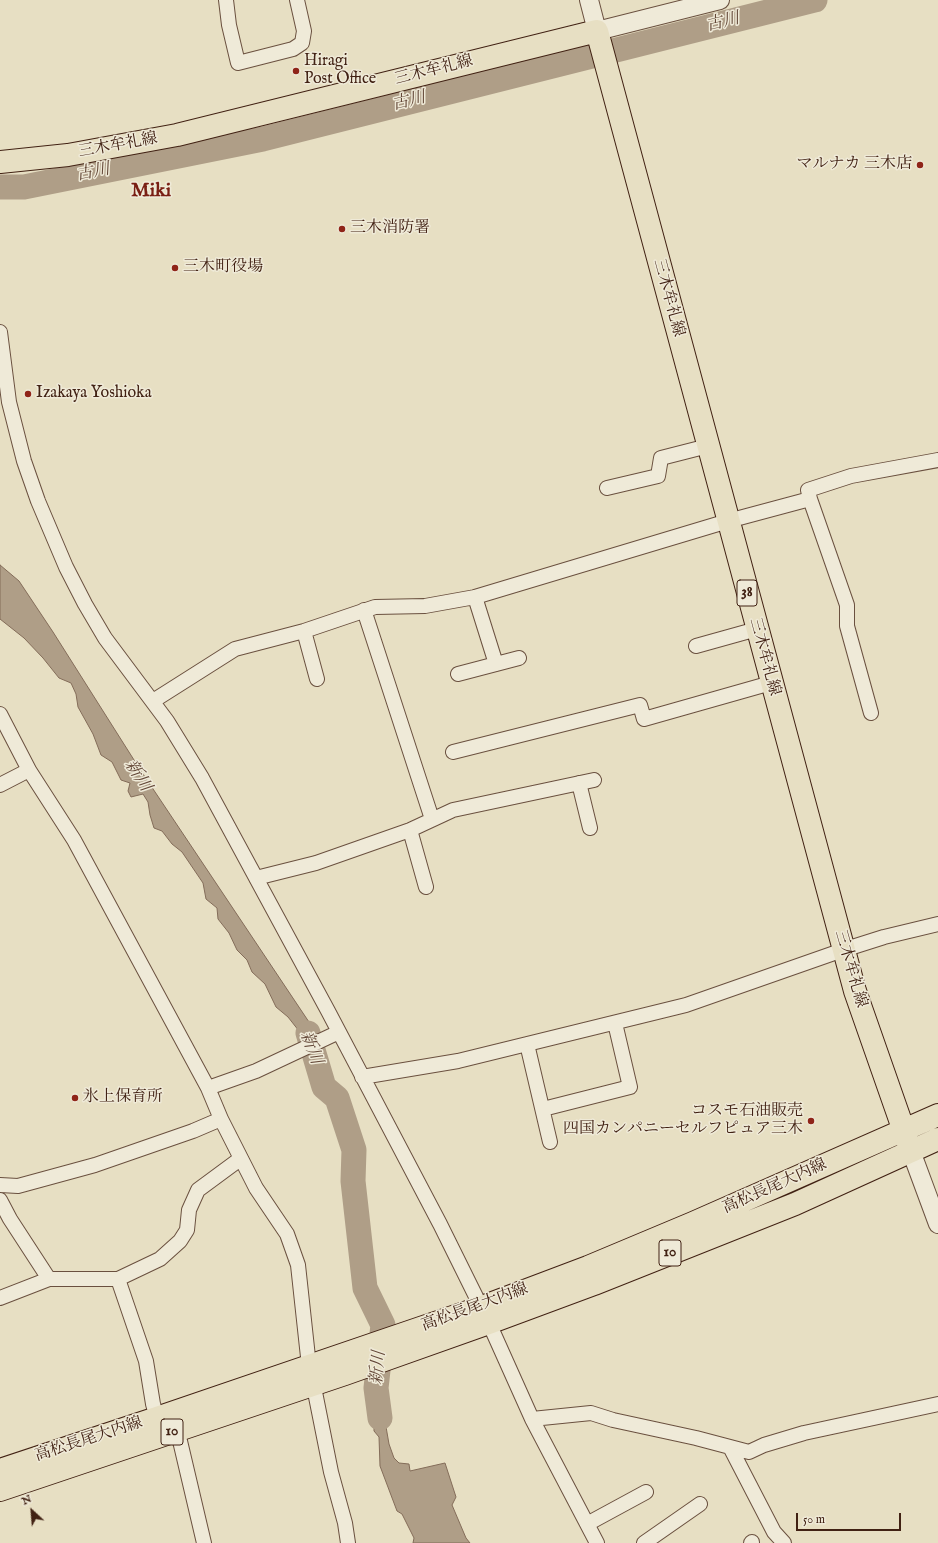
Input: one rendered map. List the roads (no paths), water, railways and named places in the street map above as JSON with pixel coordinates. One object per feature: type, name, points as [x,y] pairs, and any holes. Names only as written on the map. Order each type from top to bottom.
[{"type":"main road","name":"三木牟礼線","points":[[0,162],[68,155],[177,136],[597,31],[855,991],[911,1151]]},
{"type":"main road","name":"高松長尾大内線","points":[[485,1315],[588,1267],[693,1223],[938,1115]]},
{"type":"main road","name":"高松長尾大内線","points":[[0,1490],[164,1425],[422,1338],[485,1315],[594,1284],[795,1204],[938,1139]]},
{"type":"main road","name":"高松長尾大内線","points":[[0,1470],[164,1425]]},
{"type":"street","points":[[226,0],[229,25],[238,63],[293,49],[302,43],[304,31],[297,0]]},
{"type":"street","points":[[588,0],[597,31],[720,0]]},
{"type":"street","points":[[0,332],[9,402],[24,461],[38,501],[54,539],[85,604],[105,638],[126,668],[153,701],[183,746],[256,878],[440,1224],[485,1315],[532,1419],[597,1543]]},
{"type":"street","points":[[607,488],[658,476],[661,458],[708,446]]},
{"type":"street","points":[[871,713],[847,626],[847,605],[808,490],[851,476],[938,460]]},
{"type":"street","points":[[153,701],[235,648],[304,631],[375,607],[425,606],[475,596],[728,521],[810,499]]},
{"type":"street","points":[[475,596],[496,664]]},
{"type":"street","points":[[364,610],[432,819]]},
{"type":"street","points":[[696,646],[757,630]]},
{"type":"street","points":[[304,631],[317,679]]},
{"type":"street","points":[[458,674],[519,658]]},
{"type":"street","points":[[453,752],[640,705],[644,719],[772,683]]},
{"type":"street","points":[[0,714],[29,770],[74,840],[208,1088],[220,1119],[256,1188],[287,1234],[298,1265],[303,1322],[312,1375],[331,1472],[345,1524],[348,1543]]},
{"type":"street","points":[[0,785],[29,770]]},
{"type":"street","points":[[256,878],[316,863],[410,830],[453,810],[594,780]]},
{"type":"street","points":[[579,783],[590,828]]},
{"type":"street","points":[[410,830],[426,887]]},
{"type":"street","points":[[362,1077],[458,1061],[686,1005],[884,937],[938,924]]},
{"type":"street","points":[[543,1108],[630,1087],[615,1023]]},
{"type":"street","points":[[208,1088],[256,1071],[339,1032]]},
{"type":"street","points":[[527,1044],[550,1142]]},
{"type":"street","points":[[0,1186],[18,1186],[95,1165],[220,1119]]},
{"type":"street","points":[[911,1151],[938,1224]]},
{"type":"street","points":[[0,1298],[50,1279],[118,1279],[160,1259],[180,1241],[187,1230],[189,1210],[198,1190],[240,1158]]},
{"type":"street","points":[[0,1200],[50,1279]]},
{"type":"street","points":[[118,1279],[146,1361],[153,1404],[164,1425],[180,1441],[204,1543]]},
{"type":"street","points":[[532,1419],[591,1413],[613,1420],[750,1452],[764,1445],[804,1433],[938,1404]]},
{"type":"street","points":[[730,1447],[774,1532],[784,1543]]},
{"type":"street","points":[[587,1524],[646,1492]]},
{"type":"street","points":[[644,1543],[700,1504]]},
{"type":"water","points":[[0,565],[19,581],[141,771],[315,1031],[327,1063],[317,1066],[299,1031],[288,1017],[276,1007],[265,984],[252,972],[247,960],[237,950],[229,933],[218,919],[217,908],[206,899],[203,883],[182,852],[172,844],[162,831],[154,828],[148,802],[143,794],[131,797],[128,791],[130,783],[121,780],[112,762],[101,755],[93,734],[78,707],[76,694],[71,683],[59,678],[24,638],[0,619]]},
{"type":"water","points":[[383,1383],[381,1398],[389,1444],[394,1458],[399,1463],[409,1464],[410,1471],[445,1463],[456,1497],[452,1505],[466,1538],[470,1543],[413,1543],[414,1538],[402,1514],[397,1511],[380,1466],[379,1437],[374,1431],[374,1416],[367,1389]]},
{"type":"waterway","name":"古川","points":[[0,187],[24,187],[263,139],[815,0]]},
{"type":"waterway","name":"新川","points":[[308,1033],[324,1087],[337,1098],[354,1150],[353,1181],[365,1288],[383,1325],[376,1388],[380,1418]]},
{"type":"place","name":"Hiragi Post Office","points":[[296,71]]},
{"type":"place","name":"マルナカ 三木店","points":[[920,165]]},
{"type":"place","name":"三木消防署","points":[[342,229]]},
{"type":"place","name":"三木町役場","points":[[175,268]]},
{"type":"place","name":"Izakaya Yoshioka","points":[[28,394]]},
{"type":"place","name":"氷上保育所","points":[[75,1098]]},
{"type":"place","name":"コスモ石油販売 四国カンパニーセルフピュア三木","points":[[811,1121]]},
{"type":"district","name":"Miki","points":[[151,192]]}]
